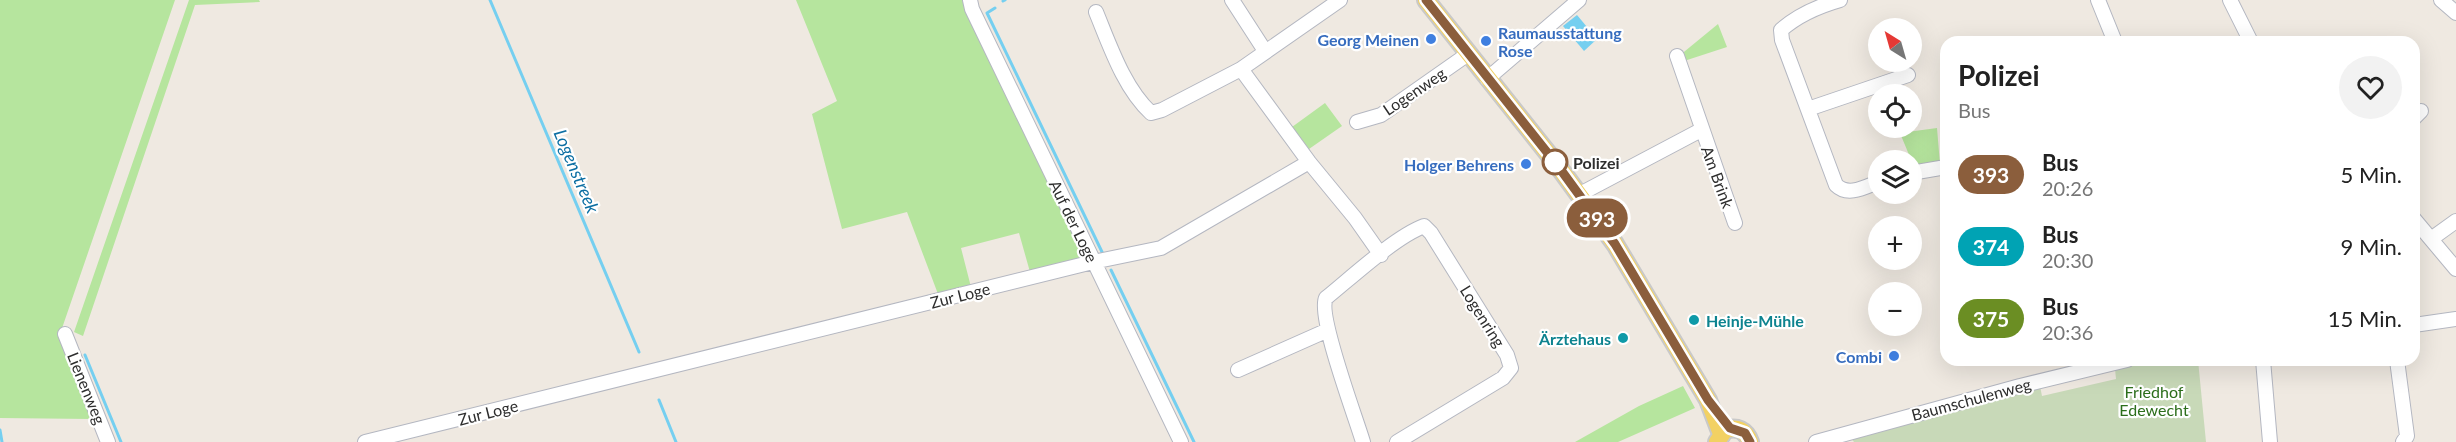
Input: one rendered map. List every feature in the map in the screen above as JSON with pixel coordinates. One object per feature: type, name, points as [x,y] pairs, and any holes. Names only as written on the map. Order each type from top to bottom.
[{"type":"main road","points":[[1426,0],[1580,194],[1637,278],[1708,400],[1723,435],[1745,433],[1750,442]]},
{"type":"street","name":"Auf der Loge","points":[[970,0],[972,9],[1180,442]]},
{"type":"street","points":[[1232,0],[1265,51]]},
{"type":"street","points":[[1096,12],[1116,59],[1135,94],[1140,103],[1151,113],[1162,110],[1241,69],[1340,0]]},
{"type":"street","points":[[1487,79],[1579,0]]},
{"type":"street","points":[[1840,0],[1820,6],[1780,30],[1836,186],[1841,190],[1851,192],[1868,186]]},
{"type":"street","points":[[2098,0],[2113,36]]},
{"type":"street","points":[[2230,0],[2248,36]]},
{"type":"street","points":[[2441,0],[2456,13]]},
{"type":"street","name":"Logenweg","points":[[1358,122],[1381,115],[1468,54]]},
{"type":"street","name":"Am Brink","points":[[1677,56],[1735,223]]},
{"type":"street","points":[[1241,69],[1309,162],[1356,218],[1381,255]]},
{"type":"street","points":[[1808,109],[1908,75]]},
{"type":"street","name":"Am Brink","points":[[1580,194],[1701,130]]},
{"type":"street","name":"Zur Loge","points":[[365,442],[1093,262],[1161,248],[1309,162]]},
{"type":"street","points":[[1922,171],[1940,168]]},
{"type":"street","points":[[2431,239],[2456,221]]},
{"type":"street","name":"Logenring","points":[[1363,442],[1328,330],[1323,304],[1326,298],[1415,229],[1424,225],[1507,355],[1511,368],[1503,378],[1397,442]]},
{"type":"street","points":[[2420,226],[2456,269]]},
{"type":"street","points":[[2420,324],[2456,319]]},
{"type":"street","points":[[1238,370],[1328,330]]},
{"type":"street","name":"Lienenweg","points":[[65,334],[108,442]]},
{"type":"street","name":"Baumschulenweg","points":[[1816,442],[2077,366]]},
{"type":"street","points":[[2264,366],[2270,442]]},
{"type":"street","points":[[2398,366],[2407,436],[2403,442]]},
{"type":"green space","points":[[0,0],[175,0],[59,337],[91,419],[0,418]]},
{"type":"green space","points":[[189,0],[259,0],[260,2],[195,5],[83,336],[74,332]]},
{"type":"green space","points":[[796,0],[962,0],[1081,252],[1080,258],[1030,272],[1019,233],[961,248],[971,287],[938,294],[907,212],[842,229],[812,114],[837,101]]},
{"type":"green space","points":[[1718,24],[1727,47],[1681,62],[1679,56]]},
{"type":"green space","points":[[1325,103],[1342,126],[1309,149],[1292,127]]},
{"type":"green space","points":[[1937,128],[1940,164],[1922,166],[1922,150],[1907,150],[1902,138],[1922,138],[1922,130]]},
{"type":"green space","name":"Friedhof Edewecht","points":[[2126,366],[2199,366],[2206,442],[1854,442],[1851,438],[2040,386],[2042,396],[2116,379],[2115,369]]},
{"type":"green space","points":[[1683,386],[1695,408],[1618,442],[1575,442],[1639,406]]},
{"type":"water","points":[[1577,15],[1597,39],[1584,51],[1563,26]]},
{"type":"waterway","name":"Logenstreek","points":[[490,0],[639,352]]},
{"type":"waterway","points":[[995,8],[987,13],[1103,254]]},
{"type":"waterway","points":[[1111,270],[1194,442]]},
{"type":"waterway","points":[[85,355],[121,442]]},
{"type":"waterway","name":"Logenstreek","points":[[659,400],[676,442]]},
{"type":"waterway","points":[[0,430],[2,442]]},
{"type":"bus line","name":"393","points":[[1426,0],[1585,201],[1650,300],[1708,400],[1730,428],[1741,430],[1749,437],[1750,442]]},
{"type":"place","name":"Georg Meinen","points":[[1431,39]]},
{"type":"place","name":"Raumausstattung Rose","points":[[1486,41]]},
{"type":"place","name":"Polizei","points":[[1555,162]]},
{"type":"place","name":"Holger Behrens","points":[[1526,164]]},
{"type":"place","name":"Heinje-Mühle","points":[[1694,320]]},
{"type":"place","name":"Ärztehaus","points":[[1623,338]]},
{"type":"place","name":"Combi","points":[[1894,356]]}]
